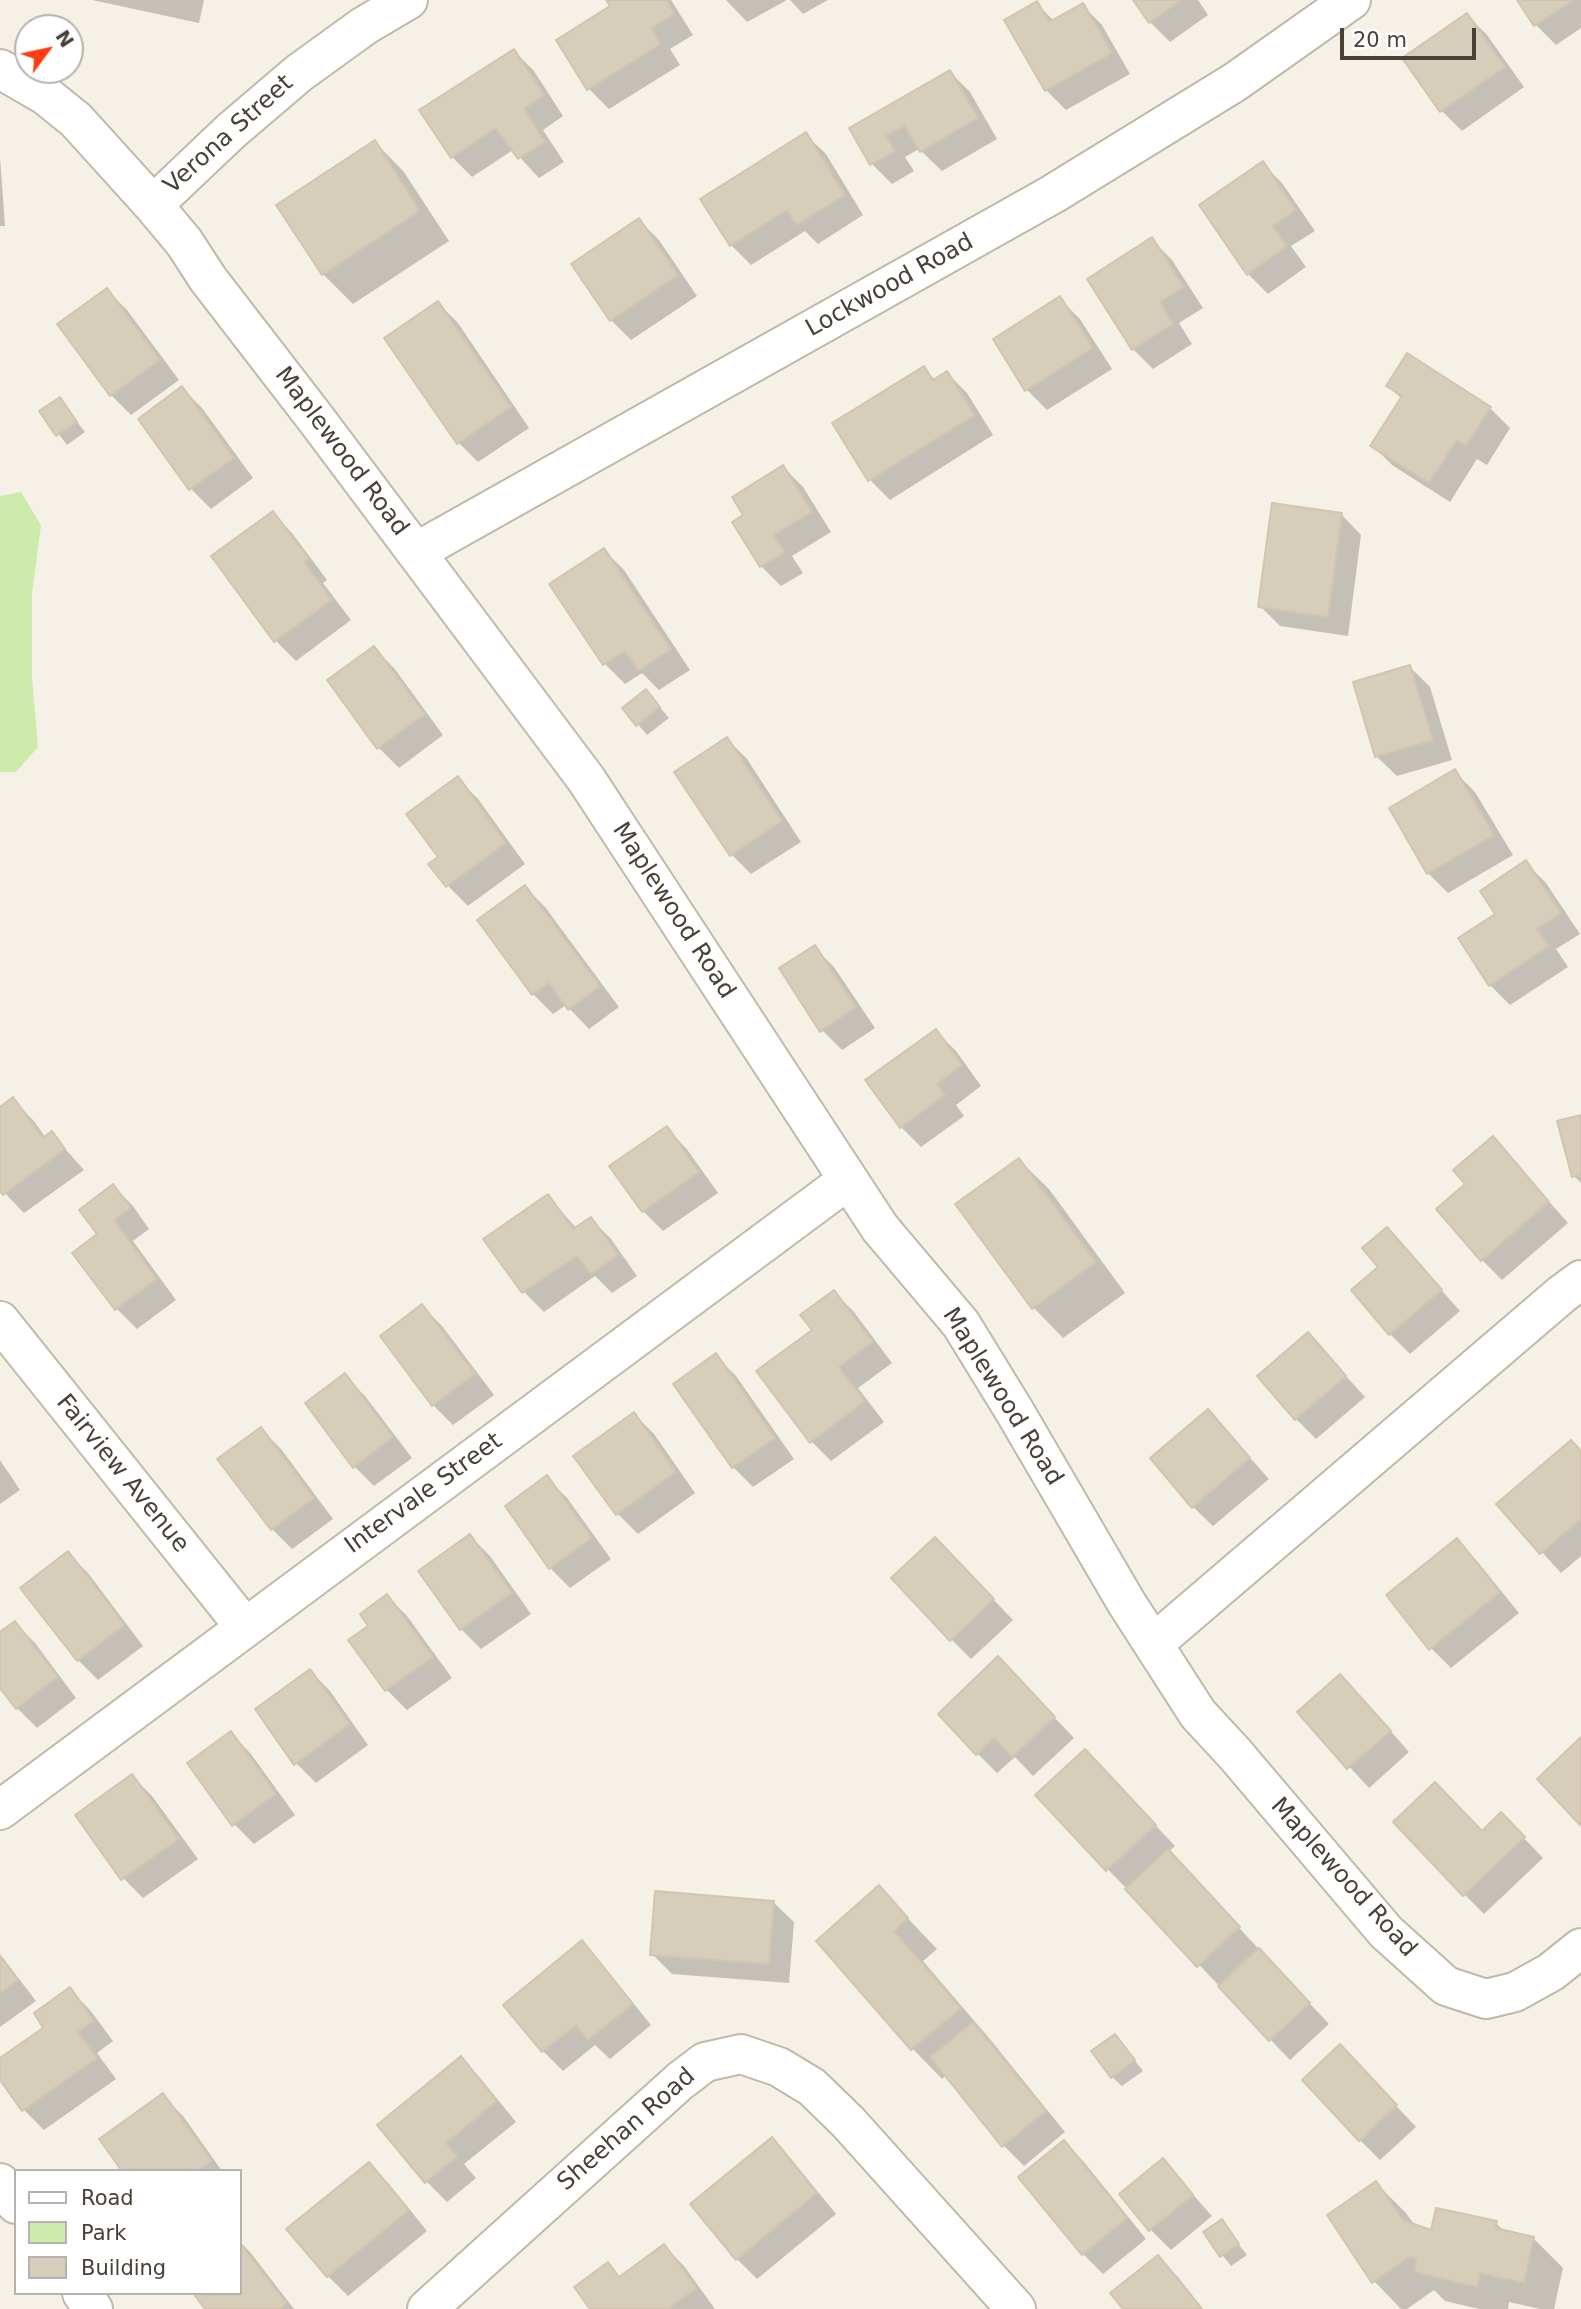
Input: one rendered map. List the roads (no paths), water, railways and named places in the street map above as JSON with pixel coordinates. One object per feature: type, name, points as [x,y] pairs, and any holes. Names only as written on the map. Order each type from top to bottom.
[{"type":"street","name":"Verona Street","points":[[0,69],[45,95],[76,120],[153,205],[231,131],[299,73],[364,26],[408,0]]},
{"type":"street","name":"Lockwood Road","points":[[416,552],[1053,194],[1235,82],[1351,0]]},
{"type":"street","name":"Maplewood Road","points":[[153,205],[184,242],[208,279],[586,779],[880,1228],[961,1324],[1153,1644],[1198,1714],[1386,1932],[1446,1986],[1486,1999],[1515,1992],[1551,1972],[1581,1948]]},
{"type":"street","name":"Intervale Street","points":[[0,1810],[244,1626],[848,1180]]},
{"type":"street","points":[[1153,1644],[1581,1280]]},
{"type":"street","name":"Fairview Avenue","points":[[0,1321],[244,1626]]},
{"type":"street","name":"Sheehan Road","points":[[427,2309],[680,2081],[705,2062],[741,2054],[779,2067],[812,2087],[848,2122],[1016,2309]]},
{"type":"street","points":[[0,2183],[14,2201]]}]
